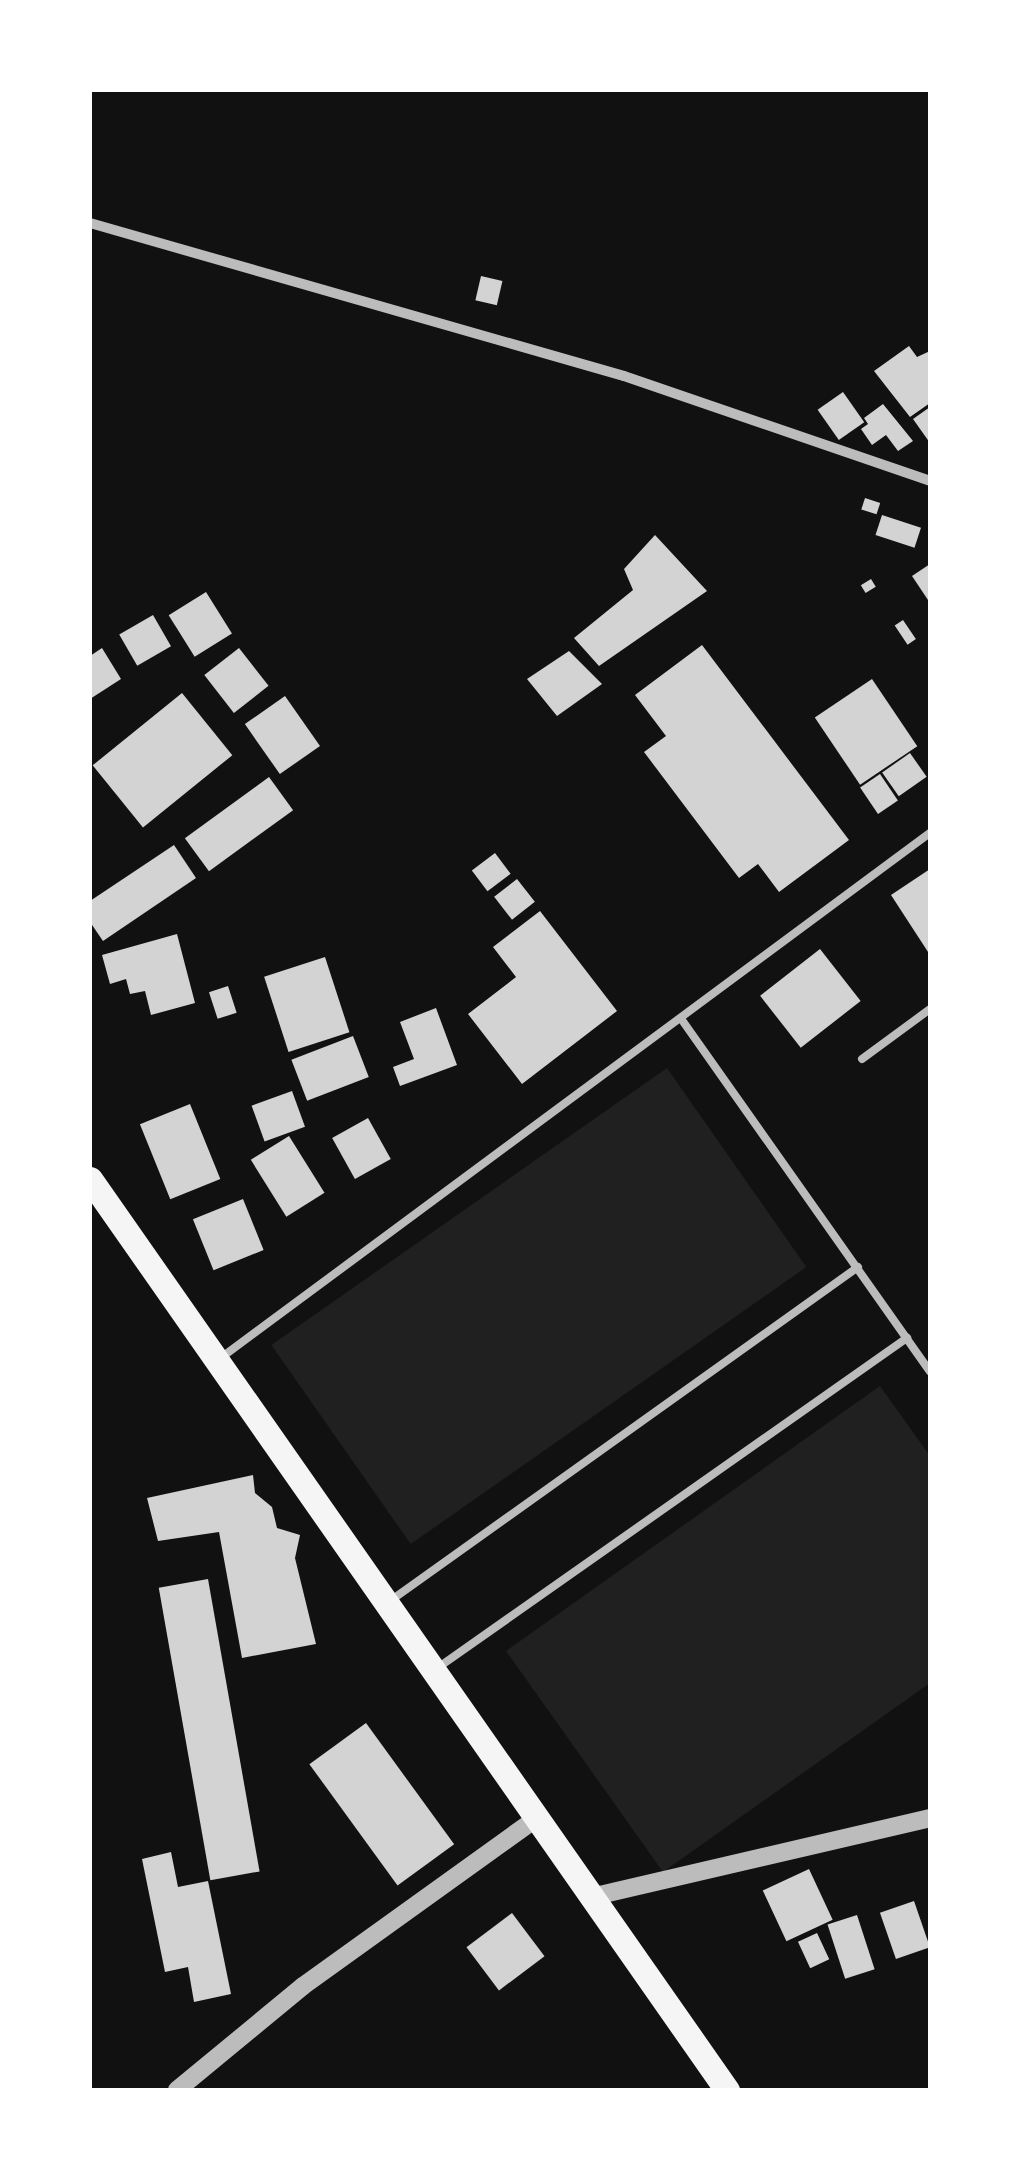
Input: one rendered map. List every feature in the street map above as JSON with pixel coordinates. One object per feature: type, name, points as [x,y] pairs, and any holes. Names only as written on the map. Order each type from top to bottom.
[{"type":"main road","points":[[90,1179],[727,2090]]},
{"type":"street","points":[[90,223],[624,376],[930,480]]},
{"type":"street","points":[[176,2090],[303,1986],[537,1818]]},
{"type":"street","points":[[591,1898],[930,1818]]},
{"type":"lane","points":[[218,1360],[930,833]]},
{"type":"lane","points":[[862,1059],[930,1010]]},
{"type":"lane","points":[[682,1020],[930,1371]]},
{"type":"lane","points":[[386,1604],[858,1266]]},
{"type":"lane","points":[[432,1672],[908,1338]]},
{"type":"shaded area","points":[[667,1068],[806,1267],[411,1544],[271,1345]]},
{"type":"shaded area","points":[[880,1386],[930,1456],[930,1683],[663,1872],[506,1651]]},
{"type":"building","points":[[481,276],[502,281],[497,305],[475,300]]},
{"type":"building","points":[[909,346],[917,357],[930,351],[930,403],[910,417],[874,371]]},
{"type":"building","points":[[843,392],[864,422],[839,440],[818,410]]},
{"type":"building","points":[[883,404],[913,441],[898,451],[886,435],[872,445],[861,429],[868,424],[864,418]]},
{"type":"building","points":[[930,407],[930,443],[913,419]]},
{"type":"building","points":[[865,498],[880,503],[877,514],[861,509]]},
{"type":"building","points":[[882,515],[921,528],[915,548],[876,535]]},
{"type":"building","points":[[655,535],[707,591],[599,666],[574,638],[633,590],[624,569]]},
{"type":"building","points":[[930,564],[930,603],[912,576]]},
{"type":"building","points":[[871,579],[876,587],[866,593],[861,585]]},
{"type":"building","points":[[206,592],[232,634],[195,657],[169,615]]},
{"type":"building","points":[[153,615],[171,646],[137,666],[119,634]]},
{"type":"building","points":[[903,620],[916,639],[908,645],[895,626]]},
{"type":"building","points":[[702,645],[849,840],[779,892],[758,864],[739,878],[644,752],[666,736],[635,695]]},
{"type":"building","points":[[102,648],[121,679],[90,699],[90,656]]},
{"type":"building","points":[[239,648],[269,686],[234,713],[204,675]]},
{"type":"building","points":[[569,651],[602,684],[557,716],[527,679]]},
{"type":"building","points":[[872,679],[917,746],[860,785],[815,718]]},
{"type":"building","points":[[182,693],[232,755],[143,828],[93,765]]},
{"type":"building","points":[[285,696],[320,746],[280,774],[245,724]]},
{"type":"building","points":[[910,753],[927,777],[899,796],[882,773]]},
{"type":"building","points":[[880,774],[898,801],[878,814],[860,787]]},
{"type":"building","points":[[269,777],[293,810],[209,871],[185,838]]},
{"type":"building","points":[[174,845],[196,878],[103,941],[90,922],[90,901]]},
{"type":"building","points":[[495,853],[511,874],[487,891],[472,870]]},
{"type":"building","points":[[930,869],[930,955],[891,895]]},
{"type":"building","points":[[517,879],[535,902],[512,920],[494,897]]},
{"type":"building","points":[[540,911],[617,1011],[522,1084],[468,1014],[516,977],[493,947]]},
{"type":"building","points":[[177,934],[195,1003],[151,1015],[145,991],[130,994],[126,979],[110,984],[102,955]]},
{"type":"building","points":[[820,949],[861,1001],[801,1048],[760,996]]},
{"type":"building","points":[[325,957],[349,1032],[289,1052],[264,977]]},
{"type":"building","points":[[228,986],[237,1013],[218,1019],[209,992]]},
{"type":"building","points":[[436,1008],[457,1065],[400,1086],[393,1067],[414,1059],[400,1022]]},
{"type":"building","points":[[353,1036],[369,1077],[307,1101],[291,1060]]},
{"type":"building","points":[[292,1091],[305,1127],[265,1141],[252,1106]]},
{"type":"building","points":[[190,1104],[220,1179],[170,1199],[140,1124]]},
{"type":"building","points":[[368,1118],[391,1159],[355,1179],[332,1138]]},
{"type":"building","points":[[289,1136],[325,1193],[286,1217],[251,1160]]},
{"type":"building","points":[[243,1199],[264,1250],[214,1270],[193,1219]]},
{"type":"building","points":[[253,1475],[255,1493],[272,1507],[277,1528],[300,1535],[295,1558],[316,1644],[242,1658],[219,1532],[158,1541],[147,1498]]},
{"type":"building","points":[[208,1579],[260,1871],[210,1880],[159,1588]]},
{"type":"building","points":[[366,1723],[454,1844],[398,1885],[309,1764]]},
{"type":"building","points":[[171,1852],[178,1887],[208,1881],[231,1994],[194,2002],[188,1967],[165,1972],[142,1859]]},
{"type":"building","points":[[809,1869],[833,1920],[786,1941],[763,1891]]},
{"type":"building","points":[[914,1901],[930,1947],[896,1959],[880,1913]]},
{"type":"building","points":[[512,1913],[544,1956],[499,1990],[466,1947]]},
{"type":"building","points":[[857,1915],[875,1969],[845,1979],[828,1925]]},
{"type":"building","points":[[817,1933],[829,1959],[810,1968],[798,1942]]}]
